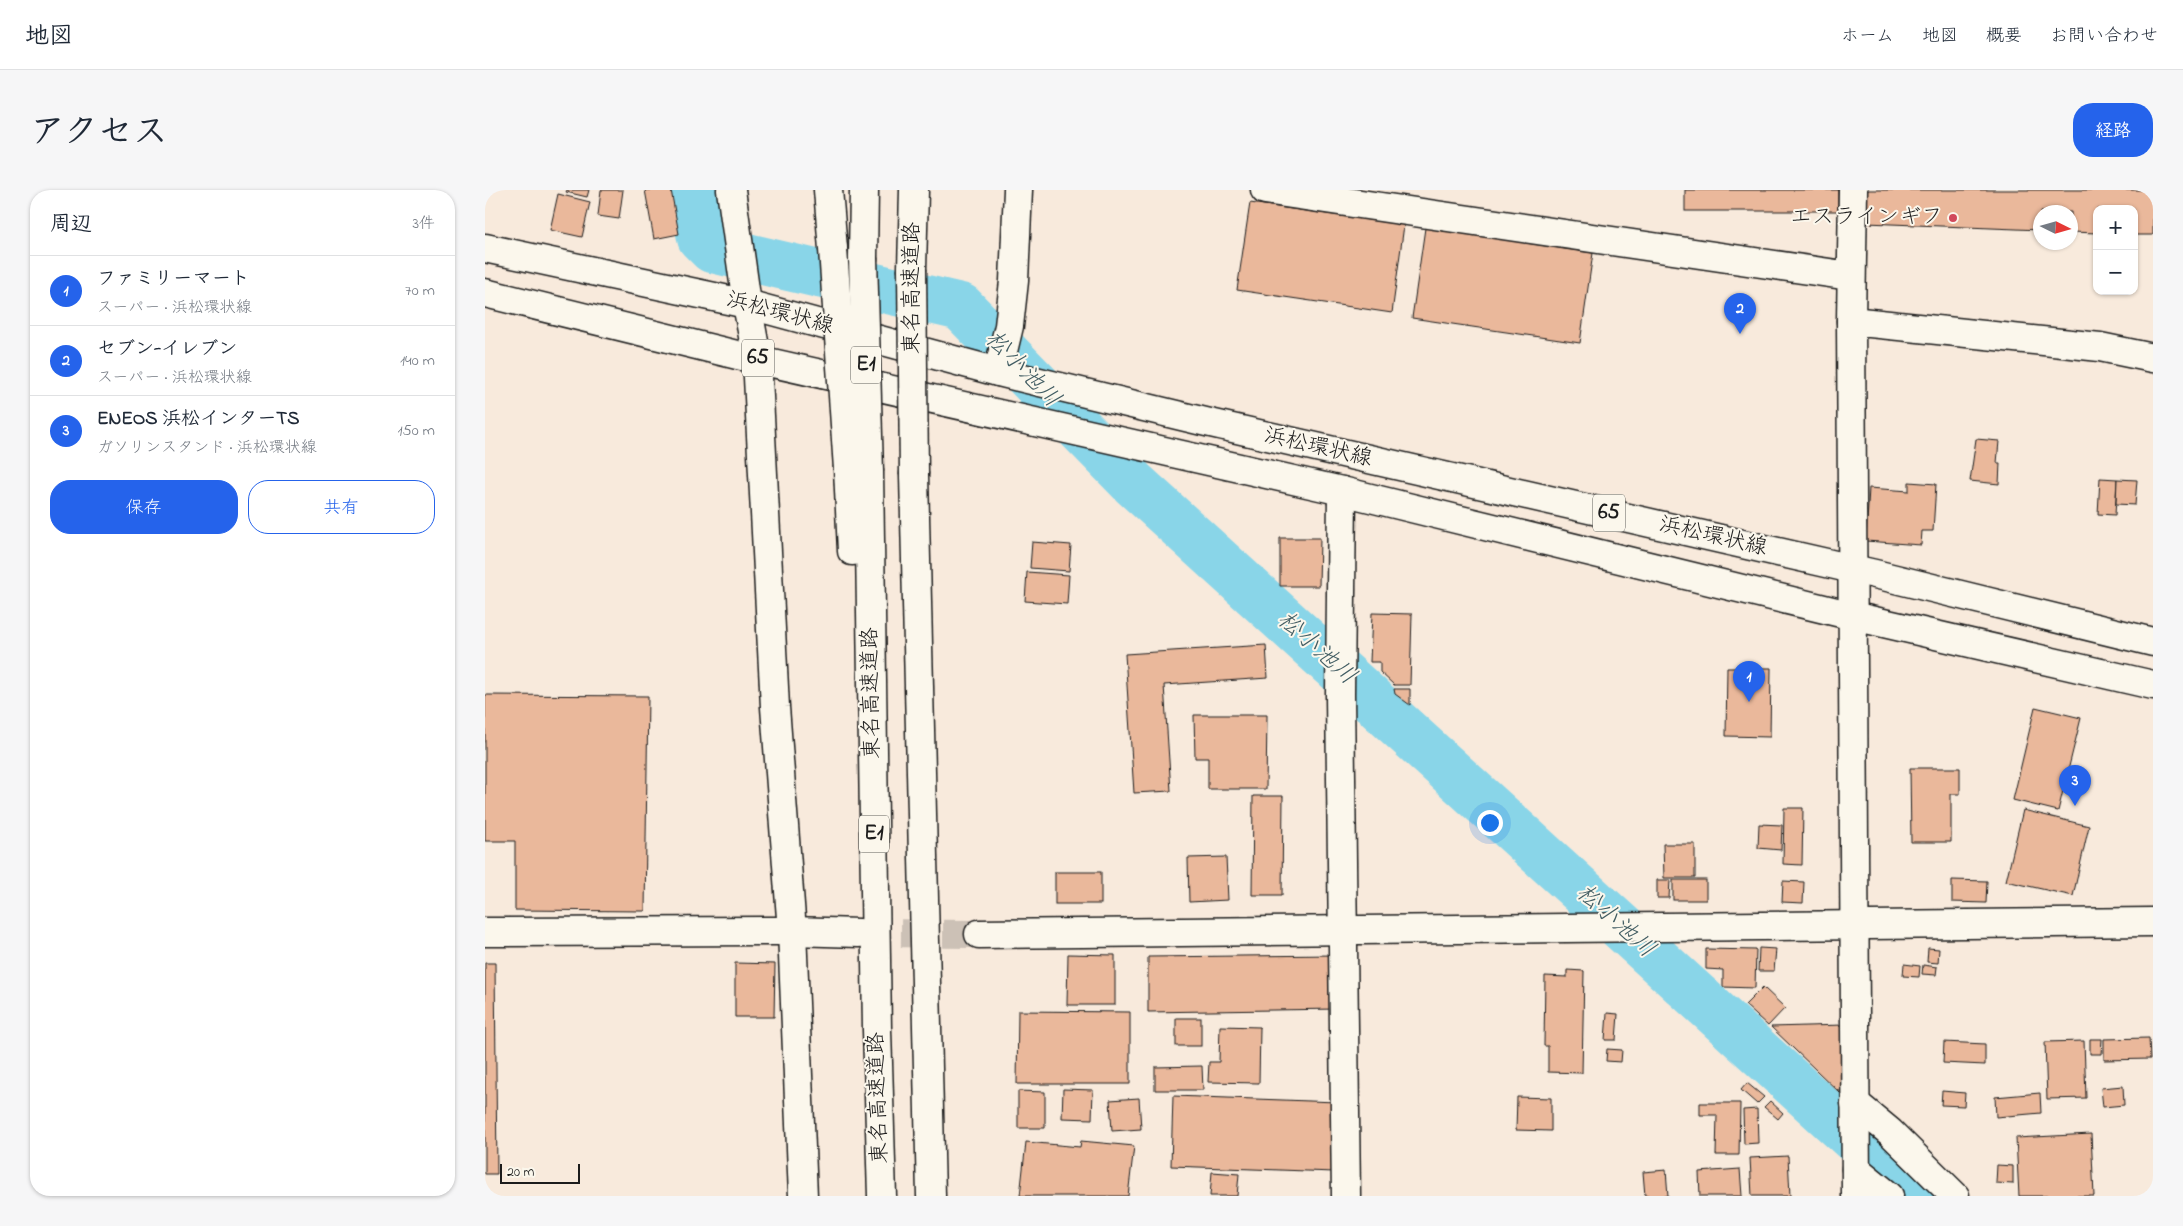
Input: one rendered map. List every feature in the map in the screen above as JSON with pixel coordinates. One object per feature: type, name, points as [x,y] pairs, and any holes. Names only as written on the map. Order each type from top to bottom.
[{"type":"main road","points":[[731,190],[747,304],[757,358],[775,707],[792,931],[803,1196]]},
{"type":"main road","points":[[829,190],[833,249],[859,471]]},
{"type":"main road","name":"東名高速道路","points":[[864,190],[859,471],[882,1196]]},
{"type":"main road","name":"東名高速道路","points":[[914,190],[912,269],[915,474],[931,1196]]},
{"type":"main road","points":[[986,369],[1009,326],[1014,281],[1018,190]]},
{"type":"main road","points":[[1265,190],[1379,199],[1850,276]]},
{"type":"main road","points":[[1853,190],[1850,276],[1856,1196]]},
{"type":"main road","name":"浜松環状線","points":[[485,248],[747,304],[986,369],[1216,424],[1853,569],[2153,642]]},
{"type":"main road","name":"浜松環状線","points":[[485,293],[757,358],[1342,491],[1853,616],[2153,685]]},
{"type":"main road","points":[[1851,321],[2100,347],[2153,358]]},
{"type":"main road","points":[[1342,491],[1340,695],[1346,1196]]},
{"type":"main road","points":[[979,934],[2153,922]]},
{"type":"main road","points":[[485,932],[792,931],[859,933]]},
{"type":"main road","points":[[1856,1112],[1890,1132],[1955,1196]]},
{"type":"main road","points":[[1856,1169],[1889,1196]]},
{"type":"building","points":[[567,190],[589,190],[587,197],[566,192]]},
{"type":"building","points":[[601,190],[623,190],[619,219],[598,216]]},
{"type":"building","points":[[645,190],[671,190],[679,234],[654,239]]},
{"type":"building","points":[[1685,190],[1838,190],[1838,211],[1685,211]]},
{"type":"building","name":"エスラインギフ","points":[[1867,190],[2153,190],[2153,235],[2138,235],[2138,205],[2093,205],[2093,233],[2078,232],[2078,205],[2033,205],[2033,230],[1866,223]]},
{"type":"building","points":[[558,194],[590,202],[582,237],[550,230]]},
{"type":"building","points":[[1250,203],[1404,225],[1392,313],[1237,290]]},
{"type":"building","points":[[1425,228],[1593,253],[1580,343],[1412,318]]},
{"type":"building","points":[[1976,439],[1999,441],[1997,463],[2000,463],[1999,484],[1970,481]]},
{"type":"building","points":[[2100,478],[2117,479],[2115,515],[2098,514]]},
{"type":"building","points":[[2117,479],[2137,480],[2135,505],[2116,504]]},
{"type":"building","points":[[1909,482],[1936,484],[1933,531],[1922,531],[1921,545],[1866,541],[1869,488],[1909,491]]},
{"type":"building","points":[[1280,538],[1320,538],[1319,586],[1280,586]]},
{"type":"building","points":[[1032,542],[1071,545],[1069,571],[1030,568]]},
{"type":"building","points":[[1027,572],[1069,575],[1067,604],[1025,601]]},
{"type":"building","points":[[1372,613],[1412,614],[1410,685],[1394,685],[1380,672],[1380,662],[1370,662]]},
{"type":"building","points":[[1266,645],[1268,678],[1164,685],[1171,791],[1134,793],[1125,654]]},
{"type":"building","points":[[1727,668],[1771,668],[1770,737],[1726,736]]},
{"type":"building","points":[[1394,689],[1410,689],[1410,705],[1395,694]]},
{"type":"building","points":[[485,695],[648,696],[645,911],[515,910],[515,841],[485,841]]},
{"type":"building","points":[[2035,707],[2081,718],[2058,811],[2013,800]]},
{"type":"building","points":[[1194,715],[1267,715],[1266,789],[1208,789],[1208,758],[1195,758]]},
{"type":"building","points":[[1910,768],[1960,768],[1960,794],[1951,794],[1951,842],[1911,842]]},
{"type":"building","points":[[1253,796],[1283,796],[1282,895],[1252,895]]},
{"type":"building","points":[[1784,808],[1803,808],[1802,865],[1783,864]]},
{"type":"building","points":[[2023,810],[2089,826],[2073,896],[2006,881]]},
{"type":"building","points":[[1759,824],[1782,825],[1781,850],[1758,848]]},
{"type":"building","points":[[1663,844],[1695,844],[1695,878],[1664,878]]},
{"type":"building","points":[[1226,857],[1228,900],[1189,902],[1188,858]]},
{"type":"building","points":[[1055,872],[1101,872],[1101,904],[1055,904]]},
{"type":"building","points":[[1657,880],[1670,880],[1669,898],[1657,898]]},
{"type":"building","points":[[1673,880],[1706,880],[1706,900],[1673,900]]},
{"type":"building","points":[[1952,880],[1987,881],[1986,903],[1952,902]]},
{"type":"building","points":[[1783,881],[1804,882],[1803,903],[1782,902]]},
{"type":"building","points":[[1759,948],[1776,949],[1774,971],[1758,971]]},
{"type":"building","points":[[1928,948],[1939,949],[1938,963],[1927,962]]},
{"type":"building","points":[[1706,949],[1756,950],[1755,988],[1723,987],[1723,970],[1706,969]]},
{"type":"building","points":[[1068,954],[1115,955],[1115,1005],[1067,1005]]},
{"type":"building","points":[[1336,955],[1336,1009],[1148,1012],[1148,957]]},
{"type":"building","points":[[485,963],[495,963],[497,1174],[485,1174]]},
{"type":"building","points":[[735,963],[775,964],[774,1017],[735,1017]]},
{"type":"building","points":[[1904,964],[1920,966],[1919,977],[1903,976]]},
{"type":"building","points":[[1923,965],[1937,967],[1936,975],[1922,974]]},
{"type":"building","points":[[1567,970],[1584,971],[1582,1073],[1548,1072],[1548,1046],[1544,1046],[1545,976],[1567,977]]},
{"type":"building","points":[[1763,987],[1785,1008],[1768,1026],[1745,1005]]},
{"type":"building","points":[[1018,1011],[1130,1012],[1130,1084],[1017,1084]]},
{"type":"building","points":[[1607,1013],[1618,1014],[1616,1040],[1605,1040]]},
{"type":"building","points":[[1176,1018],[1201,1018],[1201,1046],[1176,1046]]},
{"type":"building","points":[[1844,1025],[1840,1093],[1771,1027]]},
{"type":"building","points":[[1220,1026],[1260,1027],[1259,1083],[1208,1082],[1209,1062],[1219,1062]]},
{"type":"building","points":[[2149,1038],[2150,1059],[2104,1060],[2104,1039]]},
{"type":"building","points":[[2090,1039],[2102,1039],[2101,1054],[2090,1054]]},
{"type":"building","points":[[2084,1041],[2086,1098],[2047,1099],[2045,1042]]},
{"type":"building","points":[[1944,1042],[1985,1044],[1985,1065],[1943,1063]]},
{"type":"building","points":[[1607,1049],[1622,1050],[1621,1062],[1606,1061]]},
{"type":"building","points":[[1202,1066],[1203,1090],[1155,1090],[1155,1067]]},
{"type":"building","points":[[1747,1083],[1764,1097],[1757,1104],[1741,1090]]},
{"type":"building","points":[[2123,1086],[2124,1105],[2103,1107],[2101,1088]]},
{"type":"building","points":[[1063,1089],[1093,1090],[1092,1119],[1062,1118]]},
{"type":"building","points":[[1018,1091],[1045,1092],[1045,1128],[1018,1128]]},
{"type":"building","points":[[1942,1091],[1965,1093],[1964,1106],[1941,1105]]},
{"type":"building","points":[[2040,1093],[2041,1113],[1996,1117],[1995,1097]]},
{"type":"building","points":[[1173,1096],[1337,1102],[1334,1172],[1171,1166]]},
{"type":"building","points":[[1517,1097],[1551,1098],[1551,1131],[1516,1130]]},
{"type":"building","points":[[1139,1098],[1141,1129],[1112,1131],[1110,1100]]},
{"type":"building","points":[[1770,1101],[1783,1113],[1778,1119],[1764,1107]]},
{"type":"building","points":[[1700,1103],[1740,1103],[1739,1155],[1716,1155],[1717,1115],[1700,1115]]},
{"type":"building","points":[[1757,1109],[1758,1143],[1744,1144],[1743,1110]]},
{"type":"building","points":[[2091,1134],[2094,1196],[2019,1196],[2016,1138]]},
{"type":"building","points":[[1081,1141],[1134,1146],[1128,1196],[1020,1196],[1026,1142],[1080,1147]]},
{"type":"building","points":[[1788,1156],[1790,1196],[1752,1196],[1750,1158]]},
{"type":"building","points":[[1997,1165],[2013,1166],[2013,1184],[1996,1183]]},
{"type":"building","points":[[1740,1169],[1742,1196],[1700,1196],[1699,1172]]},
{"type":"building","points":[[1666,1170],[1668,1196],[1645,1196],[1643,1172]]},
{"type":"building","points":[[1212,1172],[1239,1174],[1237,1196],[1210,1196]]},
{"type":"waterway","name":"松小池川","points":[[692,190],[701,238],[712,249],[961,307],[1134,484],[1917,1196]]},
{"type":"tunnel","points":[[859,933],[979,934]]},
{"type":"place","name":"エスラインギフ","points":[[1953,218]]},
{"type":"place","name":"セブン-イレブン","points":[[1740,334]]},
{"type":"place","name":"ファミリーマート","points":[[1749,702]]},
{"type":"place","name":"ENEOS 浜松インターTS","points":[[2075,806]]}]
